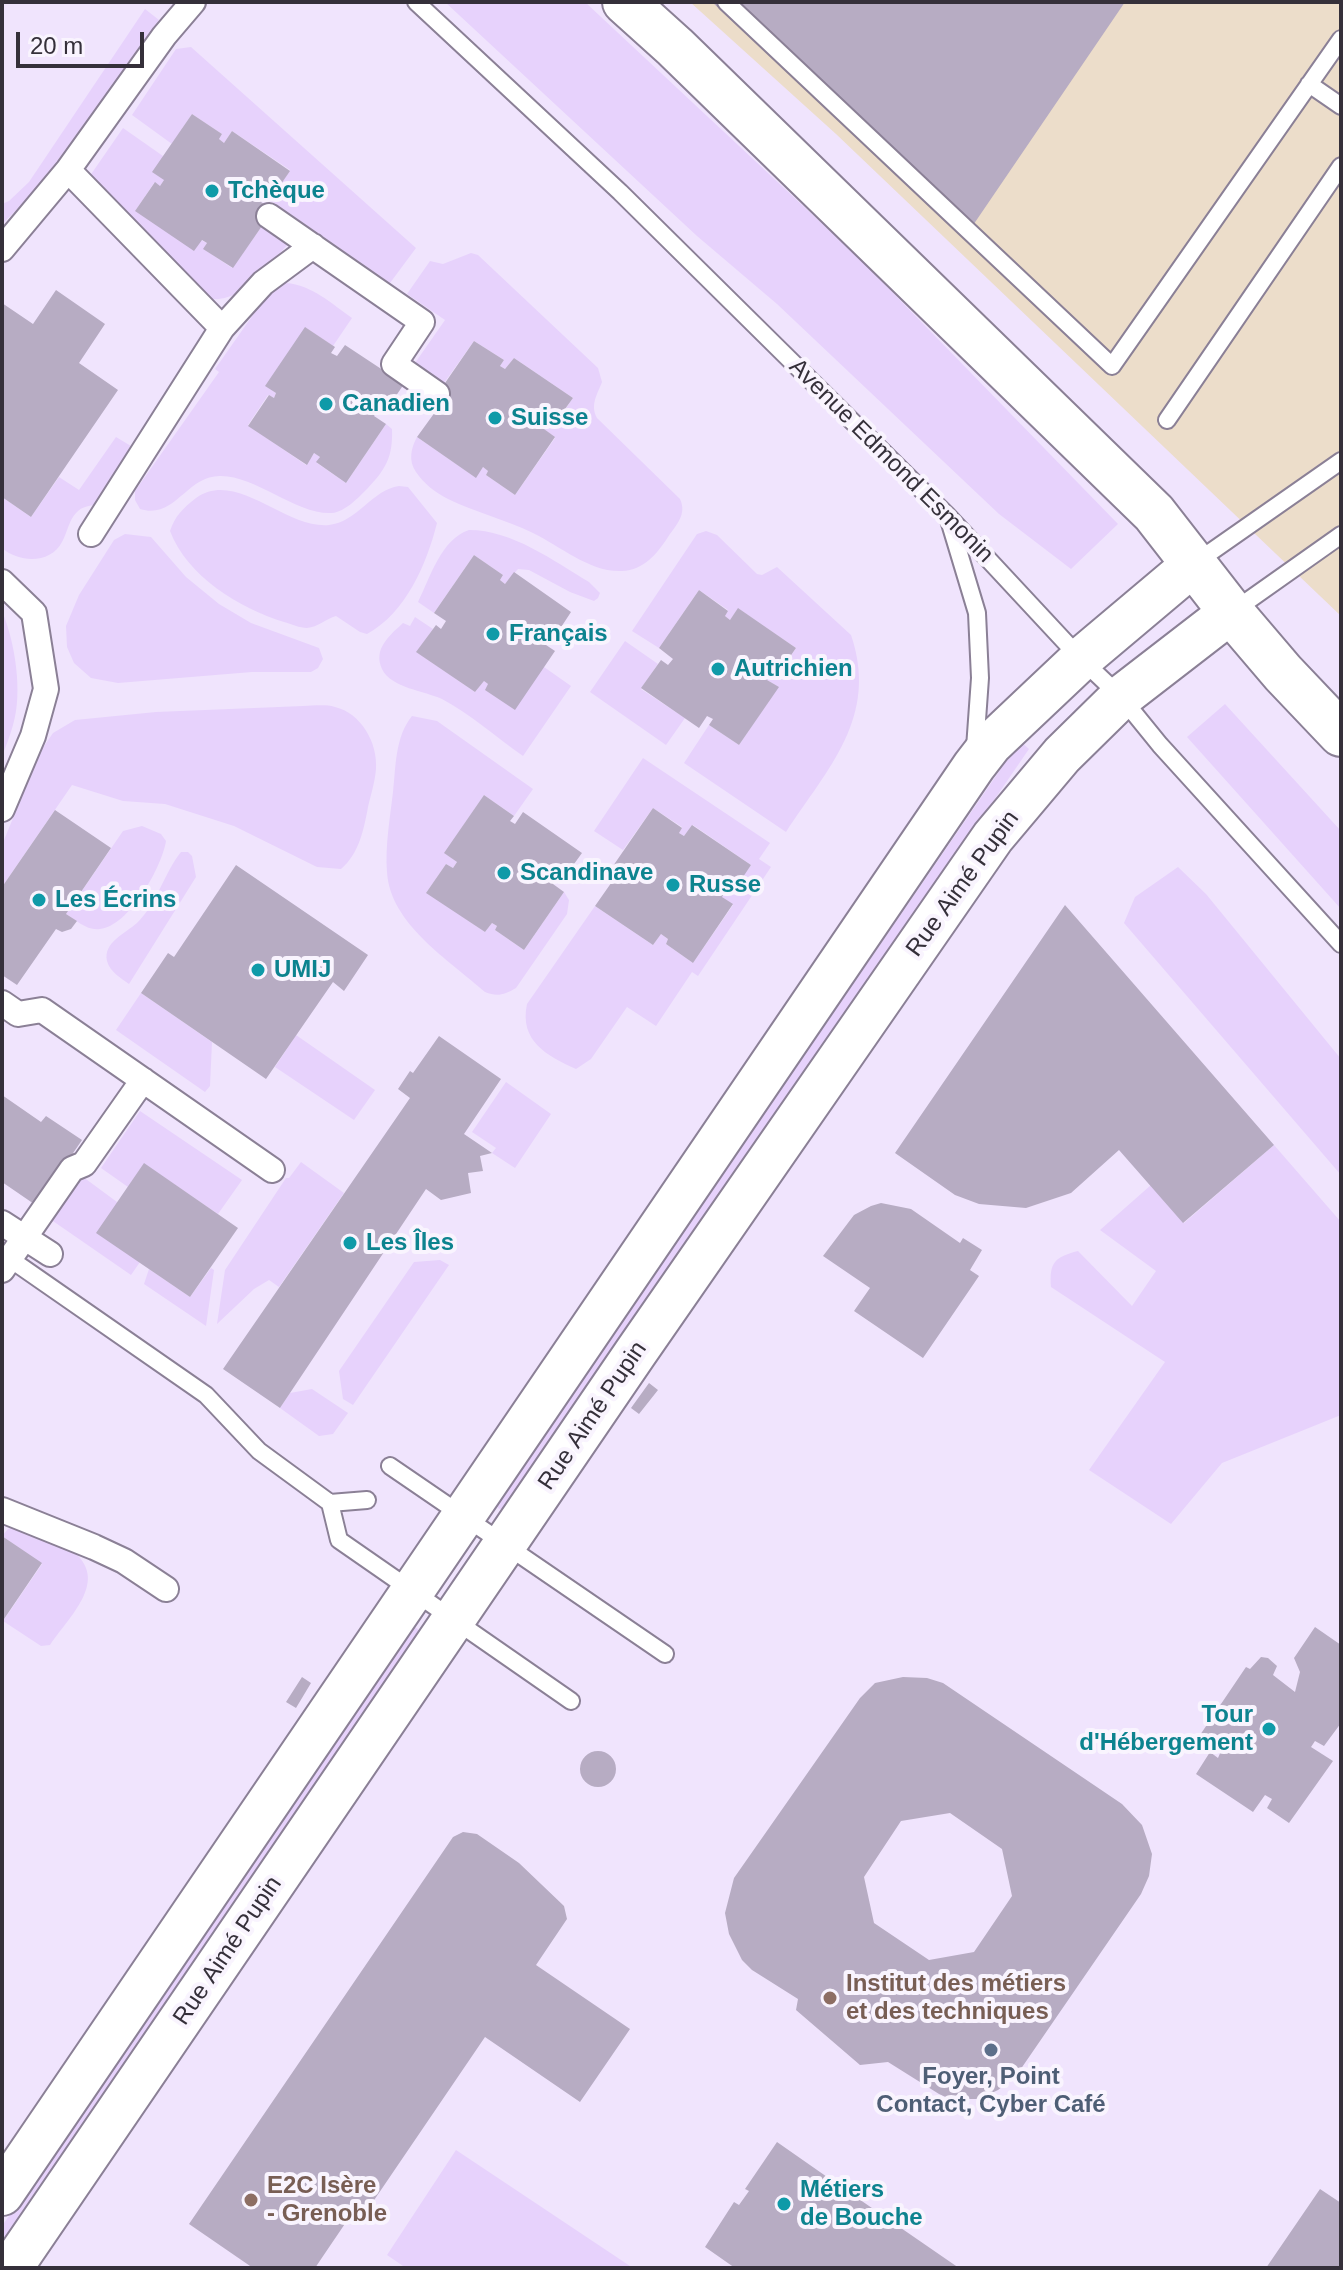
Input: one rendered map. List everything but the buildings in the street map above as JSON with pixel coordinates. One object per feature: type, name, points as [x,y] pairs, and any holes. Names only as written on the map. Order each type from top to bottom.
[{"type":"main road","points":[[625,2],[1154,513],[1231,612],[1341,734]]},
{"type":"street","points":[[2,249],[68,170],[164,36],[193,2]]},
{"type":"street","points":[[68,170],[222,328]]},
{"type":"street","points":[[269,216],[422,322],[394,364],[437,394]]},
{"type":"street","points":[[91,534],[222,328],[263,283],[313,246]]},
{"type":"street","name":"Rue Aimé Pupin","points":[[2,2194],[974,766],[991,744],[1081,659],[1195,563]]},
{"type":"street","points":[[2,582],[34,613],[46,689],[33,736],[2,809]]},
{"type":"street","name":"Rue Aimé Pupin","points":[[11,2268],[993,837],[1062,755],[1121,697],[1231,612]]},
{"type":"street","points":[[2,1003],[18,1014],[42,1010],[272,1170]]},
{"type":"street","points":[[5,1261],[25,1238],[72,1169],[84,1164],[143,1080]]},
{"type":"street","points":[[2,1223],[50,1254]]},
{"type":"street","points":[[2,1510],[124,1561],[166,1589]]},
{"type":"lane","name":"Avenue Edmond Esmonin","points":[[416,2],[620,192],[947,515],[1081,659],[1121,697],[1160,745],[1341,944]]},
{"type":"lane","points":[[726,2],[1112,366],[1341,39]]},
{"type":"lane","points":[[1309,84],[1341,106]]},
{"type":"lane","points":[[1167,420],[1341,166]]},
{"type":"lane","points":[[1195,563],[1341,461]]},
{"type":"lane","points":[[947,515],[977,613],[980,678],[974,766]]},
{"type":"lane","points":[[1231,612],[1341,535]]},
{"type":"lane","points":[[5,1261],[206,1395],[259,1451],[330,1503],[339,1540],[571,1701]]},
{"type":"lane","points":[[390,1466],[665,1654]]},
{"type":"lane","points":[[330,1503],[367,1500]]},
{"type":"shaded area","points":[[445,2],[585,2],[861,260],[1118,524],[1071,569],[999,514],[777,304],[697,236]]},
{"type":"shaded area","points":[[690,2],[1341,2],[1341,616],[836,134]]},
{"type":"shaded area","points":[[145,9],[159,20],[36,191],[2,224],[2,204],[29,182]]},
{"type":"shaded area","points":[[191,47],[416,248],[390,283],[270,200],[290,170],[232,131],[224,143],[219,139],[222,134],[192,114],[172,144],[132,115],[176,49]]},
{"type":"shaded area","points":[[123,128],[163,156],[164,180],[160,186],[154,183],[136,210],[207,243],[204,249],[232,268],[262,226],[288,244],[253,283],[232,296],[206,299],[85,183]]},
{"type":"shaded area","points":[[471,253],[478,255],[598,368],[602,382],[594,404],[597,418],[680,499],[682,514],[678,523],[649,560],[637,568],[610,570],[587,563],[533,533],[443,497],[426,484],[414,468],[411,454],[417,437],[475,477],[483,467],[488,471],[486,475],[515,495],[555,438],[544,429],[547,424],[553,427],[573,398],[514,358],[505,369],[500,366],[504,360],[474,341],[444,383],[415,363],[445,320],[407,294],[430,261],[443,264]]},
{"type":"shaded area","points":[[286,283],[313,291],[352,318],[333,346],[306,328],[266,386],[276,393],[274,398],[268,395],[248,425],[306,465],[314,453],[320,457],[317,463],[346,483],[386,424],[392,429],[392,439],[384,469],[356,500],[332,513],[305,508],[248,482],[221,476],[199,482],[163,508],[152,511],[140,509],[135,500],[135,491],[219,372],[215,369],[269,292]]},
{"type":"shaded area","points":[[116,437],[136,449],[99,505],[84,507],[74,516],[57,549],[43,558],[34,559],[17,556],[2,548],[2,497],[31,517],[59,477],[79,490]]},
{"type":"shaded area","points":[[399,486],[408,487],[437,523],[413,586],[393,613],[367,634],[336,616],[304,628],[250,608],[202,576],[178,547],[170,531],[183,509],[196,498],[212,491],[244,495],[312,524],[329,525],[348,518],[381,493]]},
{"type":"shaded area","points":[[469,530],[501,535],[532,548],[589,582],[600,593],[598,598],[594,601],[570,592],[529,570],[518,569],[505,584],[500,580],[503,575],[474,555],[434,613],[418,602],[444,550]]},
{"type":"shaded area","points":[[706,531],[717,535],[757,574],[762,575],[777,567],[851,635],[858,664],[859,691],[854,716],[832,763],[786,832],[684,763],[709,725],[739,745],[778,687],[767,680],[771,674],[777,677],[796,648],[739,609],[730,620],[725,616],[728,610],[699,590],[659,648],[632,631],[697,534]]},
{"type":"shaded area","points":[[125,534],[151,537],[186,577],[219,604],[251,623],[319,648],[323,659],[318,668],[311,672],[252,672],[118,683],[91,678],[74,663],[67,647],[66,626],[79,595],[114,540]]},
{"type":"shaded area","points":[[2,611],[14,652],[17,698],[11,733],[2,756]]},
{"type":"shaded area","points":[[415,617],[433,629],[417,652],[475,692],[484,681],[488,684],[544,667],[571,686],[523,756],[442,699],[400,685],[386,675],[380,662],[381,649],[403,623],[410,626]]},
{"type":"shaded area","points":[[625,641],[658,664],[641,689],[685,718],[666,745],[590,692]]},
{"type":"shaded area","points":[[1225,704],[1341,831],[1341,909],[1187,737]]},
{"type":"shaded area","points":[[327,706],[344,710],[360,722],[371,740],[376,759],[362,832],[356,849],[341,869],[317,867],[234,826],[165,804],[123,801],[72,785],[2,887],[2,845],[40,752],[53,733],[75,720],[156,712]]},
{"type":"shaded area","points":[[412,716],[437,721],[533,789],[514,816],[484,795],[445,853],[457,862],[453,868],[446,864],[427,892],[485,932],[492,923],[497,926],[495,930],[524,950],[564,892],[569,900],[567,914],[516,988],[504,994],[485,992],[439,954],[410,924],[391,891],[387,852],[396,762],[402,733]]},
{"type":"shaded area","points":[[1020,741],[1029,749],[508,1509],[498,1508],[497,1502]]},
{"type":"shaded area","points":[[643,758],[770,843],[759,859],[771,867],[698,976],[692,972],[656,1026],[627,1007],[591,1059],[576,1069],[555,1059],[531,1037],[527,1028],[527,1004],[595,906],[653,945],[661,934],[668,939],[666,944],[693,963],[733,905],[722,897],[751,865],[693,825],[684,836],[679,833],[682,827],[653,808],[623,850],[594,831]]},
{"type":"shaded area","points":[[142,826],[161,834],[166,841],[151,879],[133,907],[122,918],[100,929],[86,927],[66,914],[123,831]]},
{"type":"shaded area","points":[[181,852],[192,856],[196,877],[129,984],[108,965],[108,948],[144,915]]},
{"type":"shaded area","points":[[1178,867],[1206,894],[1341,1059],[1341,1175],[1124,923],[1135,897]]},
{"type":"shaded area","points":[[141,993],[212,1042],[210,1086],[205,1092],[116,1030]]},
{"type":"shaded area","points":[[296,1035],[375,1090],[354,1120],[275,1067]]},
{"type":"shaded area","points":[[506,1082],[551,1114],[515,1168],[492,1153],[496,1148],[472,1132]]},
{"type":"shaded area","points":[[140,1111],[242,1180],[218,1214],[144,1164],[128,1187],[101,1168]]},
{"type":"shaded area","points":[[1274,1145],[1341,1222],[1341,1415],[1222,1463],[1171,1524],[1089,1470],[1165,1362],[1051,1287],[1051,1272],[1059,1258],[1078,1251],[1132,1306],[1156,1271],[1100,1230],[1151,1185],[1184,1223]]},
{"type":"shaded area","points":[[301,1162],[344,1193],[279,1287],[269,1280],[254,1289],[217,1324],[225,1270],[286,1178]]},
{"type":"shaded area","points":[[75,1171],[117,1202],[140,1262],[131,1275],[50,1219]]},
{"type":"shaded area","points":[[440,1260],[449,1265],[353,1405],[343,1399],[339,1371],[414,1262]]},
{"type":"shaded area","points":[[211,1268],[214,1270],[206,1326],[144,1284],[149,1269],[190,1297]]},
{"type":"shaded area","points":[[312,1389],[348,1413],[333,1434],[319,1436],[280,1408],[290,1393]]},
{"type":"shaded area","points":[[16,1526],[54,1538],[80,1559],[87,1570],[88,1583],[84,1595],[50,1645],[41,1646],[3,1621],[42,1564],[2,1536]]},
{"type":"shaded area","points":[[415,1627],[421,1632],[2,2249],[2,2226],[411,1628]]},
{"type":"shaded area","points":[[456,2150],[633,2268],[406,2268],[387,2255]]},
{"type":"place","name":"Tchèque","points":[[212,191]]},
{"type":"place","name":"Canadien","points":[[326,404]]},
{"type":"place","name":"Suisse","points":[[495,418]]},
{"type":"place","name":"Français","points":[[493,634]]},
{"type":"place","name":"Autrichien","points":[[718,669]]},
{"type":"place","name":"Scandinave","points":[[504,873]]},
{"type":"place","name":"Russe","points":[[673,885]]},
{"type":"place","name":"Les Écrins","points":[[39,900]]},
{"type":"place","name":"UMIJ","points":[[258,970]]},
{"type":"place","name":"Les Îles","points":[[350,1243]]},
{"type":"place","name":"Tour d'Hébergement","points":[[1269,1729]]},
{"type":"place","name":"Institut des métiers et des techniques","points":[[830,1998]]},
{"type":"place","name":"Foyer, Point Contact, Cyber Café","points":[[991,2050]]},
{"type":"place","name":"E2C Isère - Grenoble","points":[[251,2200]]},
{"type":"place","name":"Métiers de Bouche","points":[[784,2204]]}]
